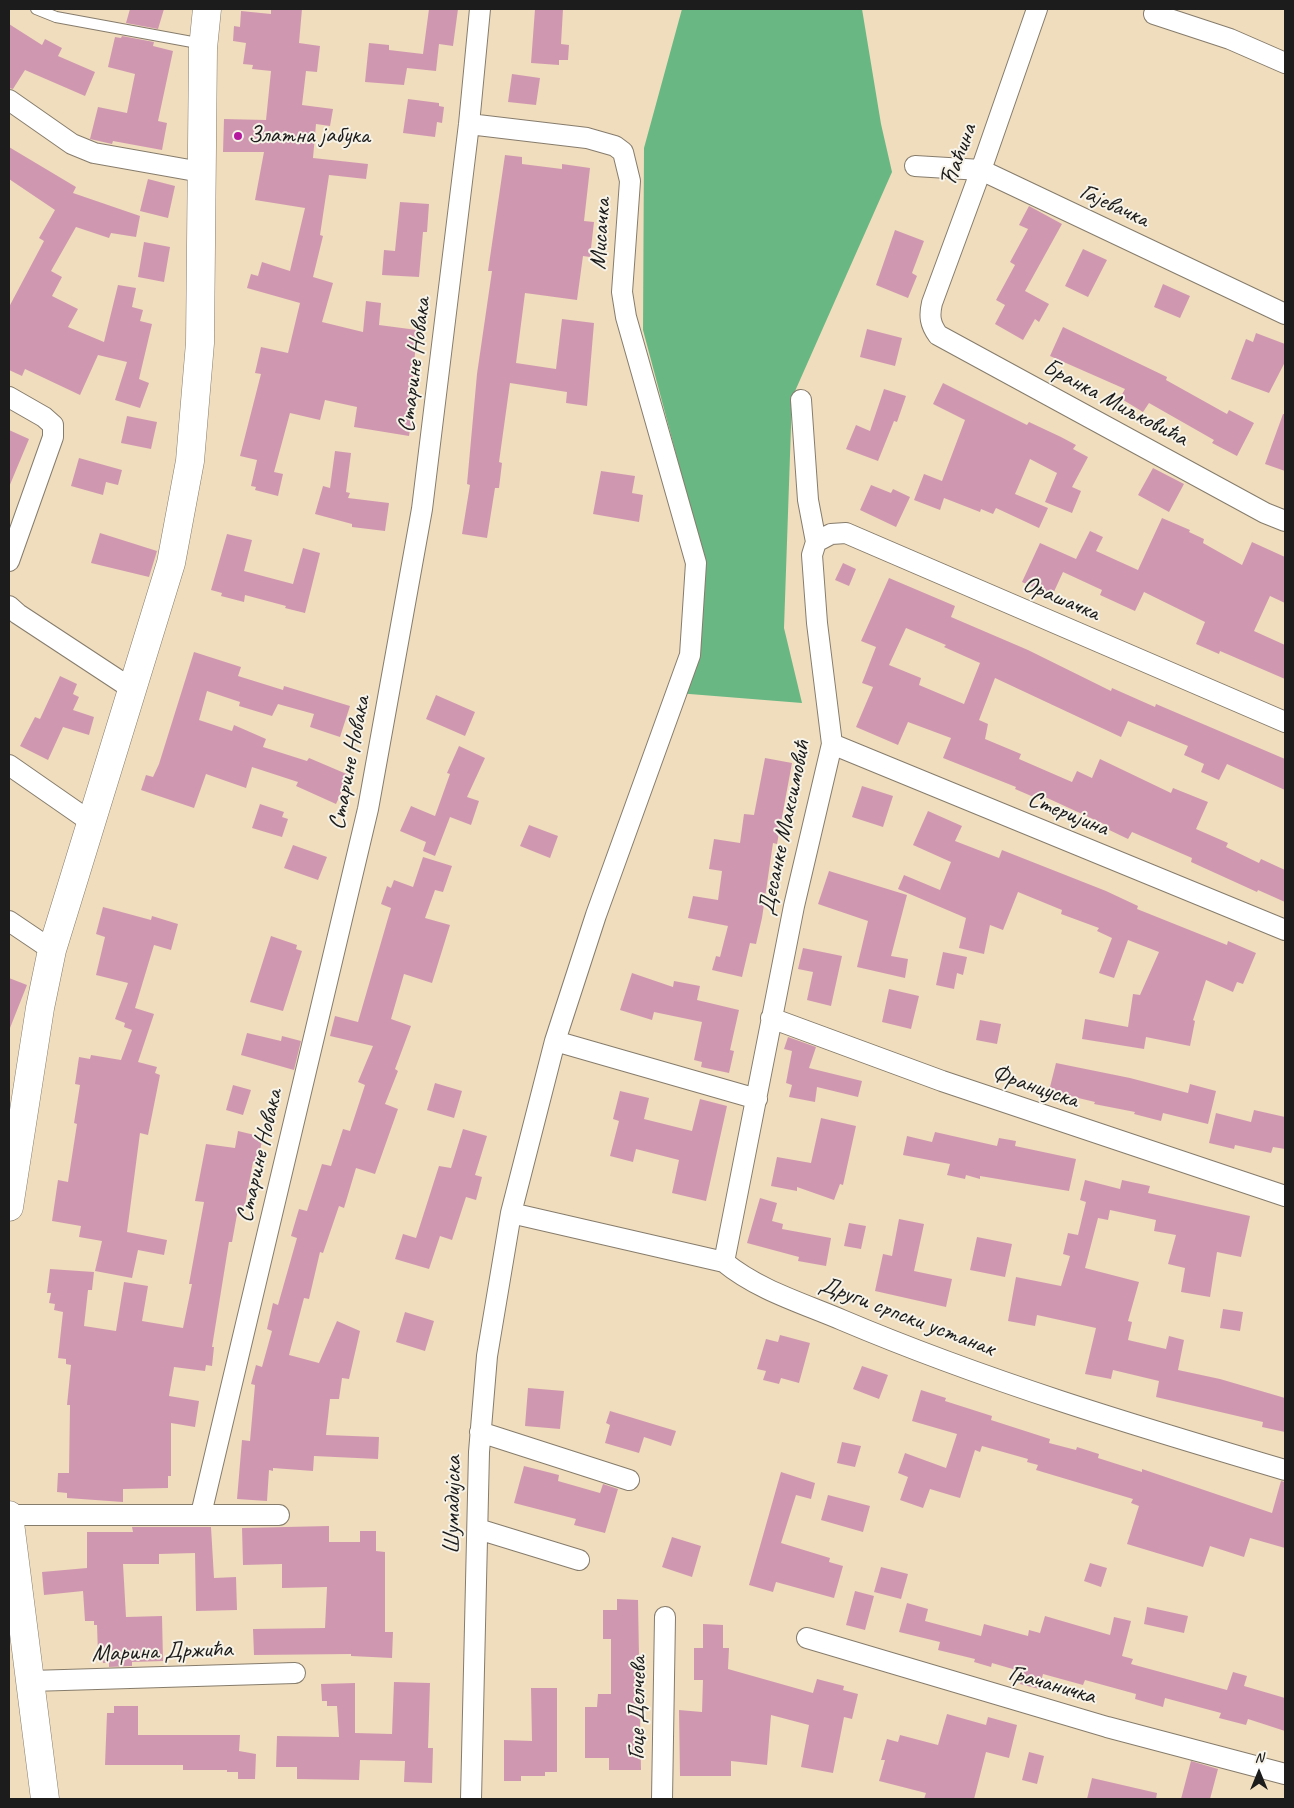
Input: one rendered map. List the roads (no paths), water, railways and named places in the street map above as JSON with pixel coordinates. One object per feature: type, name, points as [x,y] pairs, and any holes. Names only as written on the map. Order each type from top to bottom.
[{"type":"main road","points":[[9,1207],[40,1008],[52,950],[171,564],[190,461],[200,343],[203,44],[207,9]]},
{"type":"main road","points":[[9,1515],[13,1575],[31,1681],[45,1799]]},
{"type":"street","name":"Старине Новака","points":[[200,1514],[368,809],[422,509],[469,124],[480,9]]},
{"type":"street","name":"Ћаћина","points":[[930,319],[932,303],[982,170],[1037,9]]},
{"type":"street","points":[[1154,14],[1230,39],[1285,63]]},
{"type":"street","points":[[9,100],[72,144],[94,154],[201,172]]},
{"type":"street","name":"Мисачка","points":[[469,124],[587,138],[609,144],[622,152],[630,181],[622,292],[626,316],[671,471]]},
{"type":"street","name":"Гајевачка","points":[[916,166],[982,170],[1285,314]]},
{"type":"street","name":"Бранка Миљковића","points":[[930,319],[938,335],[1265,512],[1285,521]]},
{"type":"street","points":[[9,397],[44,417],[53,425],[53,437],[9,560]]},
{"type":"street","name":"Десанке Максимовић","points":[[724,1262],[757,1099],[771,1018],[832,744],[817,623],[812,555],[816,542],[808,500],[801,400]]},
{"type":"street","name":"Шумадијска","points":[[471,1799],[480,1432],[487,1356],[511,1213],[555,1041],[596,915],[690,655],[696,563],[671,471]]},
{"type":"street","name":"Орашачка","points":[[816,542],[831,534],[846,533],[1285,722]]},
{"type":"street","points":[[9,606],[18,614],[132,689]]},
{"type":"street","name":"Стеријина","points":[[832,744],[1285,930]]},
{"type":"street","points":[[9,765],[91,822]]},
{"type":"street","points":[[9,921],[52,950]]},
{"type":"street","name":"Француска","points":[[771,1018],[951,1085],[1285,1196]]},
{"type":"street","points":[[555,1041],[757,1099]]},
{"type":"street","name":"Други српски устанак","points":[[511,1213],[724,1262],[753,1282],[886,1338],[1055,1400],[1285,1470]]},
{"type":"street","points":[[480,1432],[629,1480]]},
{"type":"street","points":[[9,1515],[279,1515]]},
{"type":"street","points":[[478,1529],[579,1560]]},
{"type":"street","name":"Гоце Делчева","points":[[662,1799],[665,1617]]},
{"type":"street","name":"Грачаничка","points":[[807,1638],[1107,1727],[1285,1774]]},
{"type":"street","name":"Марина Држића","points":[[31,1681],[295,1673]]},
{"type":"lane","points":[[36,9],[56,17],[203,44]]},
{"type":"place","name":"Златна јабука","points":[[238,136]]}]
